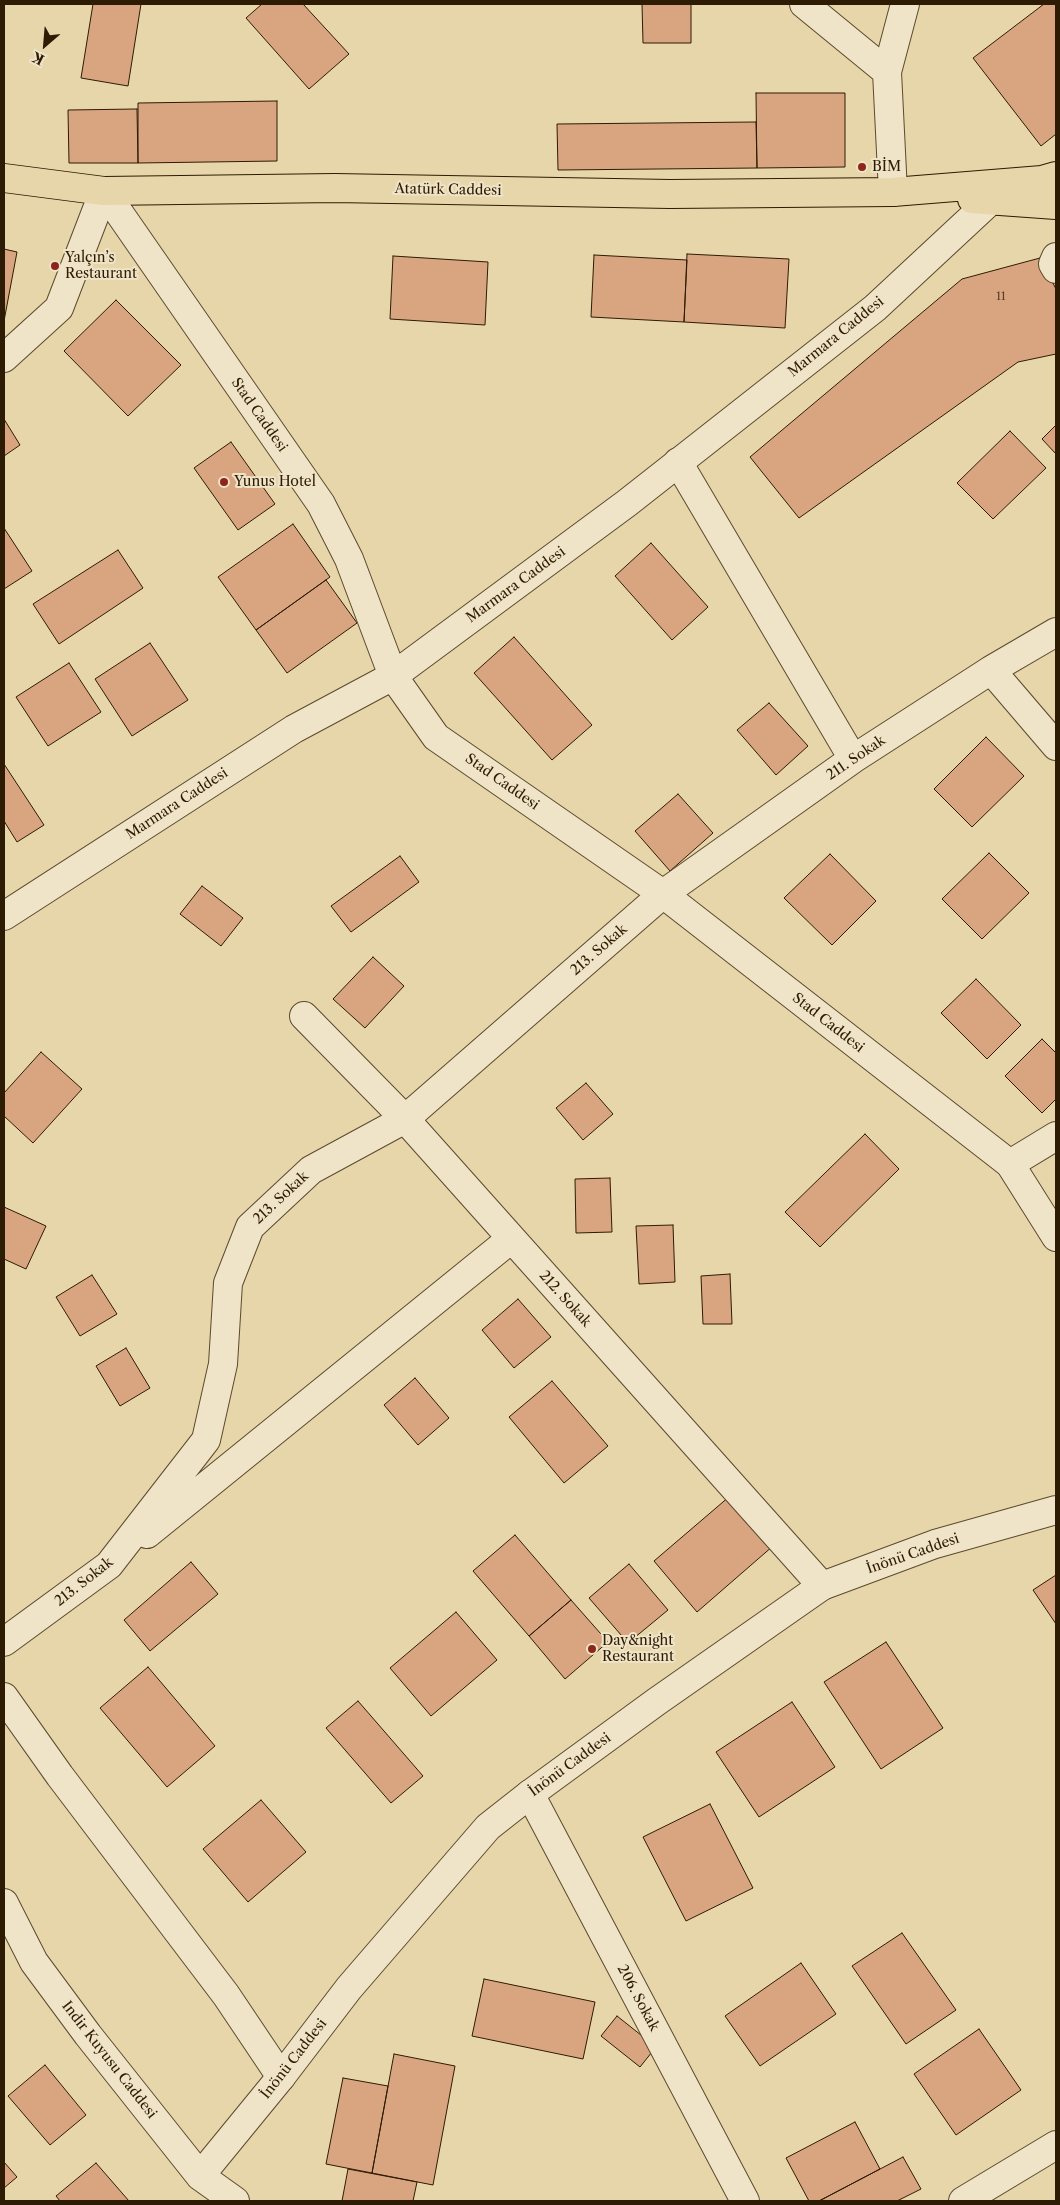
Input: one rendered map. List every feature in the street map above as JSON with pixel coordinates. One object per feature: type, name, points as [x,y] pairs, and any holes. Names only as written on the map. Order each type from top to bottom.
[{"type":"main road","points":[[893,192],[1042,180],[1056,176]]},
{"type":"main road","name":"Atatürk Caddesi","points":[[4,178],[104,191],[335,188],[670,194],[893,192]]},
{"type":"main road","points":[[893,192],[1056,205]]},
{"type":"street","points":[[804,4],[887,72]]},
{"type":"street","points":[[893,192],[887,72],[905,4]]},
{"type":"street","points":[[4,358],[59,308],[104,191]]},
{"type":"street","name":"Stad Caddesi","points":[[104,191],[321,504],[349,559],[393,676],[436,736],[663,894],[1010,1164],[1056,1237]]},
{"type":"street","name":"Marmara Caddesi","points":[[4,916],[294,729],[393,676],[627,503],[874,308],[990,201]]},
{"type":"street","points":[[1056,257],[1053,264],[1056,269]]},
{"type":"street","points":[[678,462],[853,759]]},
{"type":"street","name":"211. Sokak","points":[[663,894],[853,759],[991,670],[1056,632]]},
{"type":"street","points":[[991,670],[1056,746]]},
{"type":"street","name":"213. Sokak","points":[[4,1642],[109,1565],[206,1440],[224,1364],[228,1283],[250,1227],[311,1170],[405,1119],[663,894]]},
{"type":"street","name":"212. Sokak","points":[[304,1016],[405,1119],[822,1586]]},
{"type":"street","points":[[1010,1164],[1056,1136]]},
{"type":"street","points":[[109,1565],[511,1238]]},
{"type":"street","name":"İnönü Caddesi","points":[[200,2176],[281,2077],[349,1988],[488,1827],[530,1794],[656,1702],[822,1586],[935,1544],[1056,1510]]},
{"type":"street","points":[[4,1697],[60,1776],[226,1995],[281,2077]]},
{"type":"street","name":"206. Sokak","points":[[530,1794],[745,2201]]},
{"type":"street","name":"Indir Kuyusu Caddesi","points":[[4,1903],[34,1962],[88,2035],[200,2176],[235,2201]]},
{"type":"street","points":[[963,2201],[1056,2145]]},
{"type":"building","points":[[93,4],[141,4],[128,86],[81,78]]},
{"type":"building","points":[[262,4],[303,4],[349,54],[309,89],[246,18]]},
{"type":"building","points":[[642,4],[691,4],[691,43],[643,43]]},
{"type":"building","points":[[1044,4],[1056,4],[1056,134],[1041,146],[973,58]]},
{"type":"building","points":[[756,93],[845,93],[845,167],[757,168]]},
{"type":"building","points":[[277,101],[277,161],[138,163],[138,103]]},
{"type":"building","points":[[137,109],[138,163],[69,163],[68,110]]},
{"type":"building","points":[[756,122],[757,168],[558,170],[557,124]]},
{"type":"building","points":[[4,249],[17,252],[4,321]]},
{"type":"building","points":[[687,254],[789,259],[785,328],[684,322]]},
{"type":"building","points":[[594,255],[687,260],[684,322],[591,317]]},
{"type":"building","points":[[393,256],[488,262],[485,325],[390,319]]},
{"type":"building","points":[[1040,258],[1056,289],[1056,354],[1018,362],[799,518],[750,457],[962,279]]},
{"type":"building","points":[[116,300],[181,365],[128,416],[64,351]]},
{"type":"building","points":[[4,419],[20,445],[4,456]]},
{"type":"building","points":[[1056,425],[1056,454],[1042,439]]},
{"type":"building","points":[[1010,431],[1046,468],[993,519],[957,483]]},
{"type":"building","points":[[231,442],[275,504],[238,530],[194,468]]},
{"type":"building","points":[[293,524],[330,577],[256,630],[218,577]]},
{"type":"building","points":[[4,528],[32,571],[4,589]]},
{"type":"building","points":[[651,543],[708,607],[672,640],[615,576]]},
{"type":"building","points":[[118,550],[143,588],[59,644],[33,604]]},
{"type":"building","points":[[326,580],[357,623],[287,673],[256,630]]},
{"type":"building","points":[[514,637],[592,725],[552,760],[474,673]]},
{"type":"building","points":[[150,643],[188,700],[132,736],[95,679]]},
{"type":"building","points":[[69,663],[101,712],[48,746],[16,697]]},
{"type":"building","points":[[769,703],[808,746],[776,775],[737,730]]},
{"type":"building","points":[[986,737],[1024,776],[972,827],[934,789]]},
{"type":"building","points":[[4,764],[44,825],[17,842],[4,821]]},
{"type":"building","points":[[678,794],[713,833],[670,871],[635,831]]},
{"type":"building","points":[[989,853],[1029,893],[982,939],[942,899]]},
{"type":"building","points":[[830,854],[876,901],[832,945],[784,898]]},
{"type":"building","points":[[400,856],[419,882],[351,932],[331,906]]},
{"type":"building","points":[[202,886],[243,918],[221,946],[180,914]]},
{"type":"building","points":[[373,957],[404,986],[365,1028],[333,999]]},
{"type":"building","points":[[976,979],[1021,1025],[987,1059],[941,1013]]},
{"type":"building","points":[[1042,1039],[1056,1053],[1056,1099],[1042,1113],[1005,1076]]},
{"type":"building","points":[[41,1052],[82,1089],[33,1143],[4,1116],[4,1093]]},
{"type":"building","points":[[586,1083],[613,1114],[583,1140],[556,1108]]},
{"type":"building","points":[[865,1134],[899,1169],[820,1247],[785,1212]]},
{"type":"building","points":[[610,1178],[612,1232],[576,1233],[575,1179]]},
{"type":"building","points":[[4,1207],[46,1226],[26,1269],[4,1259]]},
{"type":"building","points":[[673,1225],[675,1282],[639,1284],[636,1226]]},
{"type":"building","points":[[730,1274],[732,1324],[703,1324],[701,1276]]},
{"type":"building","points":[[92,1275],[117,1314],[80,1336],[56,1297]]},
{"type":"building","points":[[518,1299],[551,1337],[514,1368],[482,1330]]},
{"type":"building","points":[[126,1348],[150,1388],[120,1406],[96,1366]]},
{"type":"building","points":[[415,1378],[449,1418],[418,1445],[384,1405]]},
{"type":"building","points":[[552,1381],[608,1446],[564,1483],[509,1417]]},
{"type":"building","points":[[730,1496],[773,1546],[697,1612],[654,1561]]},
{"type":"building","points":[[515,1535],[571,1600],[529,1636],[473,1571]]},
{"type":"building","points":[[191,1562],[218,1594],[150,1651],[124,1620]]},
{"type":"building","points":[[629,1564],[668,1610],[628,1643],[589,1598]]},
{"type":"building","points":[[1056,1575],[1056,1624],[1033,1590]]},
{"type":"building","points":[[571,1600],[608,1642],[565,1679],[529,1636]]},
{"type":"building","points":[[456,1612],[497,1660],[431,1716],[390,1668]]},
{"type":"building","points":[[886,1642],[943,1728],[881,1769],[824,1682]]},
{"type":"building","points":[[148,1667],[215,1746],[167,1787],[100,1708]]},
{"type":"building","points":[[358,1701],[423,1776],[391,1803],[326,1728]]},
{"type":"building","points":[[792,1702],[835,1767],[759,1817],[716,1752]]},
{"type":"building","points":[[261,1800],[306,1852],[248,1902],[203,1849]]},
{"type":"building","points":[[710,1804],[753,1888],[686,1921],[643,1837]]},
{"type":"building","points":[[902,1933],[956,2010],[906,2044],[852,1966]]},
{"type":"building","points":[[801,1963],[836,2014],[760,2066],[725,2016]]},
{"type":"building","points":[[484,1979],[595,2002],[583,2059],[472,2036]]},
{"type":"building","points":[[617,2016],[656,2047],[640,2067],[601,2036]]},
{"type":"building","points":[[979,2029],[1021,2090],[956,2135],[914,2074]]},
{"type":"building","points":[[394,2054],[455,2066],[433,2185],[372,2173]]},
{"type":"building","points":[[45,2065],[86,2115],[50,2145],[8,2096]]},
{"type":"building","points":[[343,2078],[388,2086],[372,2173],[326,2164]]},
{"type":"building","points":[[855,2122],[880,2169],[819,2201],[809,2201],[786,2158]]},
{"type":"building","points":[[903,2157],[921,2189],[897,2201],[819,2201]]},
{"type":"building","points":[[4,2162],[17,2177],[4,2188]]},
{"type":"building","points":[[96,2163],[129,2201],[60,2201],[56,2196]]},
{"type":"building","points":[[348,2169],[417,2182],[413,2201],[342,2201]]},
{"type":"place","name":"BİM","points":[[862,167]]},
{"type":"place","name":"Yalçın’s Restaurant","points":[[55,266]]},
{"type":"place","name":"Yunus Hotel","points":[[224,482]]},
{"type":"place","name":"Day&night Restaurant","points":[[592,1649]]}]
